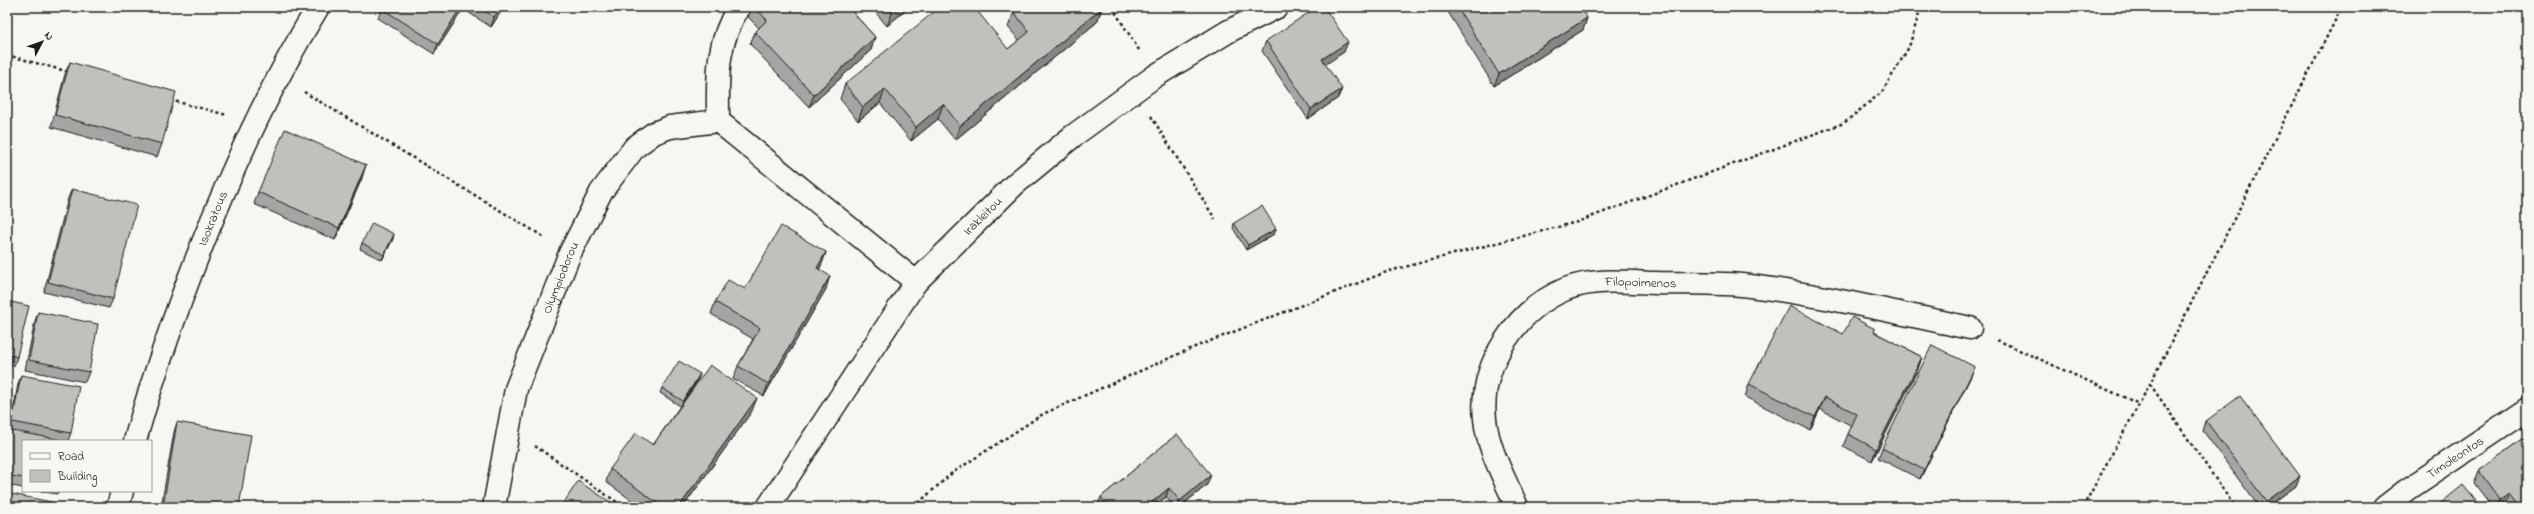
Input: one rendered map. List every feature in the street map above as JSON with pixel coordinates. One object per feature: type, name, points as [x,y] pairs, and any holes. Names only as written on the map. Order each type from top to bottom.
[{"type":"street","name":"Isokratous","points":[[135,440],[148,390],[201,245],[254,123],[278,76],[318,7]]},
{"type":"street","points":[[739,7],[723,38],[718,61],[718,121],[916,282]]},
{"type":"street","name":"Irakleitou","points":[[768,507],[916,282],[1015,184],[1073,136],[1155,76],[1229,32],[1277,7]]},
{"type":"street","name":"Olympiodorou","points":[[494,507],[516,389],[570,253],[601,192],[635,147],[654,133],[670,127],[718,121]]},
{"type":"street","name":"Filopoimenos","points":[[1517,507],[1491,445],[1485,420],[1484,392],[1494,359],[1513,329],[1534,308],[1567,289],[1607,282],[1748,286],[1970,328]]},
{"type":"street","name":"Timoleontos","points":[[2385,507],[2407,490],[2527,410]]},
{"type":"street","points":[[118,507],[122,492]]},
{"type":"path","points":[[1112,7],[1155,76]]},
{"type":"path","points":[[914,507],[952,473],[1043,414],[1190,348],[1389,271],[1577,222],[1844,123],[1882,92],[1909,47],[1921,7]]},
{"type":"path","points":[[2083,507],[2150,384],[2342,7]]},
{"type":"path","points":[[7,56],[74,74]]},
{"type":"path","points":[[278,76],[570,253]]},
{"type":"path","points":[[1134,91],[1215,219]]},
{"type":"path","points":[[164,98],[254,123]]},
{"type":"path","points":[[1970,328],[2138,404]]},
{"type":"path","points":[[2150,384],[2235,507]]},
{"type":"path","points":[[509,428],[624,507]]},
{"type":"building","points":[[461,7],[438,44],[381,8]]},
{"type":"building","points":[[479,7],[501,7],[494,17]]},
{"type":"building","points":[[755,7],[848,7],[875,37],[814,95],[755,32],[767,20]]},
{"type":"building","points":[[886,7],[899,7],[892,13]]},
{"type":"building","points":[[940,7],[974,7],[1008,49],[1029,32],[1014,12],[1020,7],[1102,8],[960,126],[943,104],[916,127],[885,89],[863,107],[845,84]]},
{"type":"building","points":[[1317,7],[1324,7],[1348,42],[1322,59],[1342,89],[1311,109],[1266,41]]},
{"type":"building","points":[[1457,7],[1580,7],[1587,18],[1499,74]]},
{"type":"building","points":[[70,62],[176,92],[162,144],[55,115]]},
{"type":"building","points":[[285,129],[366,165],[339,228],[258,192]]},
{"type":"building","points":[[72,189],[137,205],[113,299],[48,282]]},
{"type":"building","points":[[1262,206],[1276,229],[1248,245],[1234,223]]},
{"type":"building","points":[[372,223],[394,234],[384,255],[362,243]]},
{"type":"building","points":[[781,226],[826,252],[817,268],[830,276],[768,384],[738,366],[760,328],[715,302],[728,280],[745,289]]},
{"type":"building","points":[[7,301],[29,306],[17,357],[7,354]]},
{"type":"building","points":[[1789,306],[1843,334],[1852,317],[1875,329],[1874,332],[1922,357],[1876,449],[1848,434],[1857,414],[1825,397],[1815,417],[1749,384]]},
{"type":"building","points":[[38,312],[98,324],[89,372],[29,360]]},
{"type":"building","points":[[1932,345],[1975,367],[1924,470],[1882,448]]},
{"type":"building","points":[[679,361],[700,374],[683,401],[662,388]]},
{"type":"building","points":[[710,365],[757,398],[679,507],[663,507],[610,469],[636,433],[653,445]]},
{"type":"building","points":[[21,375],[79,386],[71,433],[7,421],[7,410],[14,412]]},
{"type":"building","points":[[2240,396],[2300,476],[2266,501],[2206,421]]},
{"type":"building","points":[[177,422],[251,435],[239,507],[163,507]]},
{"type":"building","points":[[7,430],[62,440],[22,440],[22,478],[7,475]]},
{"type":"building","points":[[1177,434],[1211,475],[1180,501],[1169,488],[1146,507],[1109,507],[1101,497]]},
{"type":"building","points":[[2527,435],[2527,507],[2521,507],[2510,493],[2500,500],[2479,471]]},
{"type":"building","points":[[578,481],[618,507],[561,507]]},
{"type":"building","points":[[2463,485],[2481,507],[2436,507]]},
{"type":"building","points":[[7,493],[56,503],[55,507],[7,507]]}]
